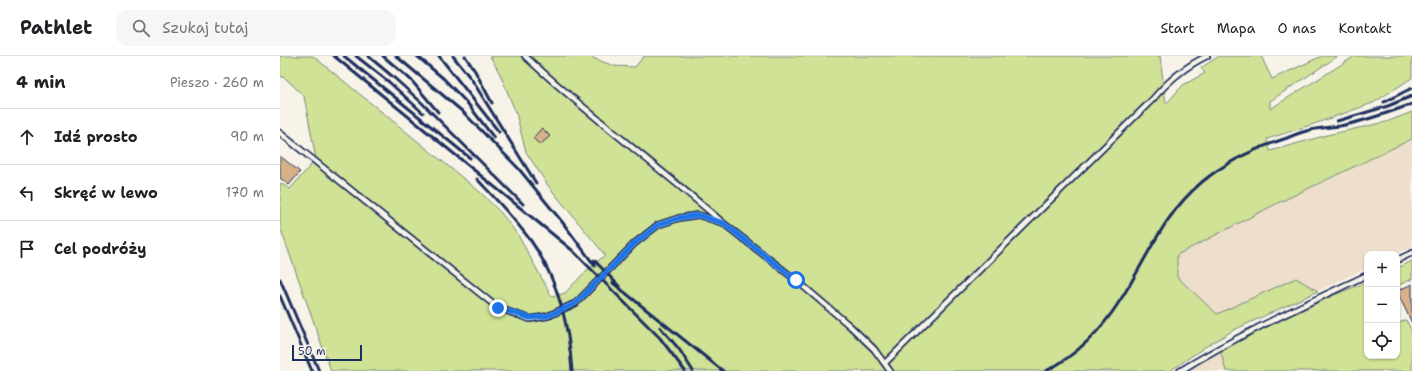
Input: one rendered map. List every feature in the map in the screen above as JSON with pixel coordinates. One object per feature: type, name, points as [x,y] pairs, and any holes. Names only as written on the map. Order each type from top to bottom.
[{"type":"lane","points":[[526,56],[554,83],[684,188],[723,223],[796,280],[844,321],[874,349],[890,371]]},
{"type":"lane","points":[[885,363],[1153,99],[1166,84],[1200,58],[1208,56]]},
{"type":"lane","points":[[280,133],[498,308],[530,318],[548,316],[576,303],[635,243],[658,225],[679,218],[698,215],[723,223]]},
{"type":"lane","points":[[1400,259],[1412,253]]},
{"type":"lane","points":[[1180,371],[1222,346],[1364,276]]},
{"type":"shaded area","points":[[1412,139],[1412,247],[1400,252],[1400,251],[1364,251],[1364,269],[1234,330],[1177,277],[1177,255],[1276,204]]},
{"type":"shaded area","points":[[1220,352],[1226,371],[1188,371],[1194,367]]},
{"type":"green space","points":[[280,56],[313,56],[480,192],[501,213],[518,235],[552,297],[565,293],[585,272],[605,255],[549,187],[526,152],[516,113],[500,74],[490,56],[590,56],[614,66],[635,67],[644,56],[1160,56],[1166,104],[1183,85],[1205,73],[1201,68],[1219,56],[1261,56],[1272,79],[1322,56],[1338,56],[1270,101],[1270,109],[1355,56],[1412,56],[1412,78],[1373,103],[1267,139],[1270,151],[1327,135],[1386,122],[1412,112],[1412,139],[1276,204],[1177,255],[1177,277],[1217,314],[1296,278],[1318,291],[1234,330],[1205,347],[1170,371],[331,371],[280,227],[280,183],[290,189],[316,159],[304,96],[285,78],[280,76]]},
{"type":"green space","points":[[1412,261],[1412,279],[1400,285],[1400,267]]},
{"type":"green space","points":[[1364,283],[1364,359],[1400,359],[1400,323],[1406,320],[1412,331],[1412,371],[1226,371],[1220,349],[1334,295]]},
{"type":"building","points":[[542,128],[550,136],[540,145],[533,138]]},
{"type":"building","points":[[280,156],[300,172],[289,185],[280,178]]},
{"type":"building","points":[[1412,284],[1412,323],[1400,298],[1400,290]]},
{"type":"railway","points":[[334,56],[572,250],[660,338],[685,371]]},
{"type":"railway","points":[[344,56],[470,158]]},
{"type":"railway","points":[[356,56],[389,82],[423,113]]},
{"type":"railway","points":[[368,56],[421,102],[523,204]]},
{"type":"railway","points":[[383,56],[411,80],[438,112]]},
{"type":"railway","points":[[396,56],[463,112],[519,169],[563,223],[595,266]]},
{"type":"railway","points":[[417,56],[444,79],[468,104],[494,138]]},
{"type":"railway","points":[[439,56],[499,132]]},
{"type":"railway","points":[[453,56],[472,80],[536,183]]},
{"type":"railway","points":[[465,56],[492,103]]},
{"type":"railway","points":[[1384,102],[1412,88]]},
{"type":"railway","points":[[1337,121],[1388,106],[1412,96]]},
{"type":"railway","points":[[1046,371],[1079,349],[1098,330],[1114,310],[1176,209],[1188,195],[1212,174],[1242,156],[1264,146],[1298,134],[1310,130],[1358,122],[1412,104]]},
{"type":"railway","points":[[477,179],[525,233],[548,271],[555,287],[565,320],[572,371]]},
{"type":"railway","points":[[594,260],[619,286]]},
{"type":"railway","points":[[280,279],[319,371]]},
{"type":"railway","points":[[613,283],[723,371]]},
{"type":"railway","points":[[280,296],[312,371]]},
{"type":"railway","points":[[660,327],[679,349],[693,371]]},
{"type":"route","points":[[498,308],[530,318],[548,316],[576,303],[635,243],[658,225],[679,218],[698,215],[723,223],[796,280]]}]
